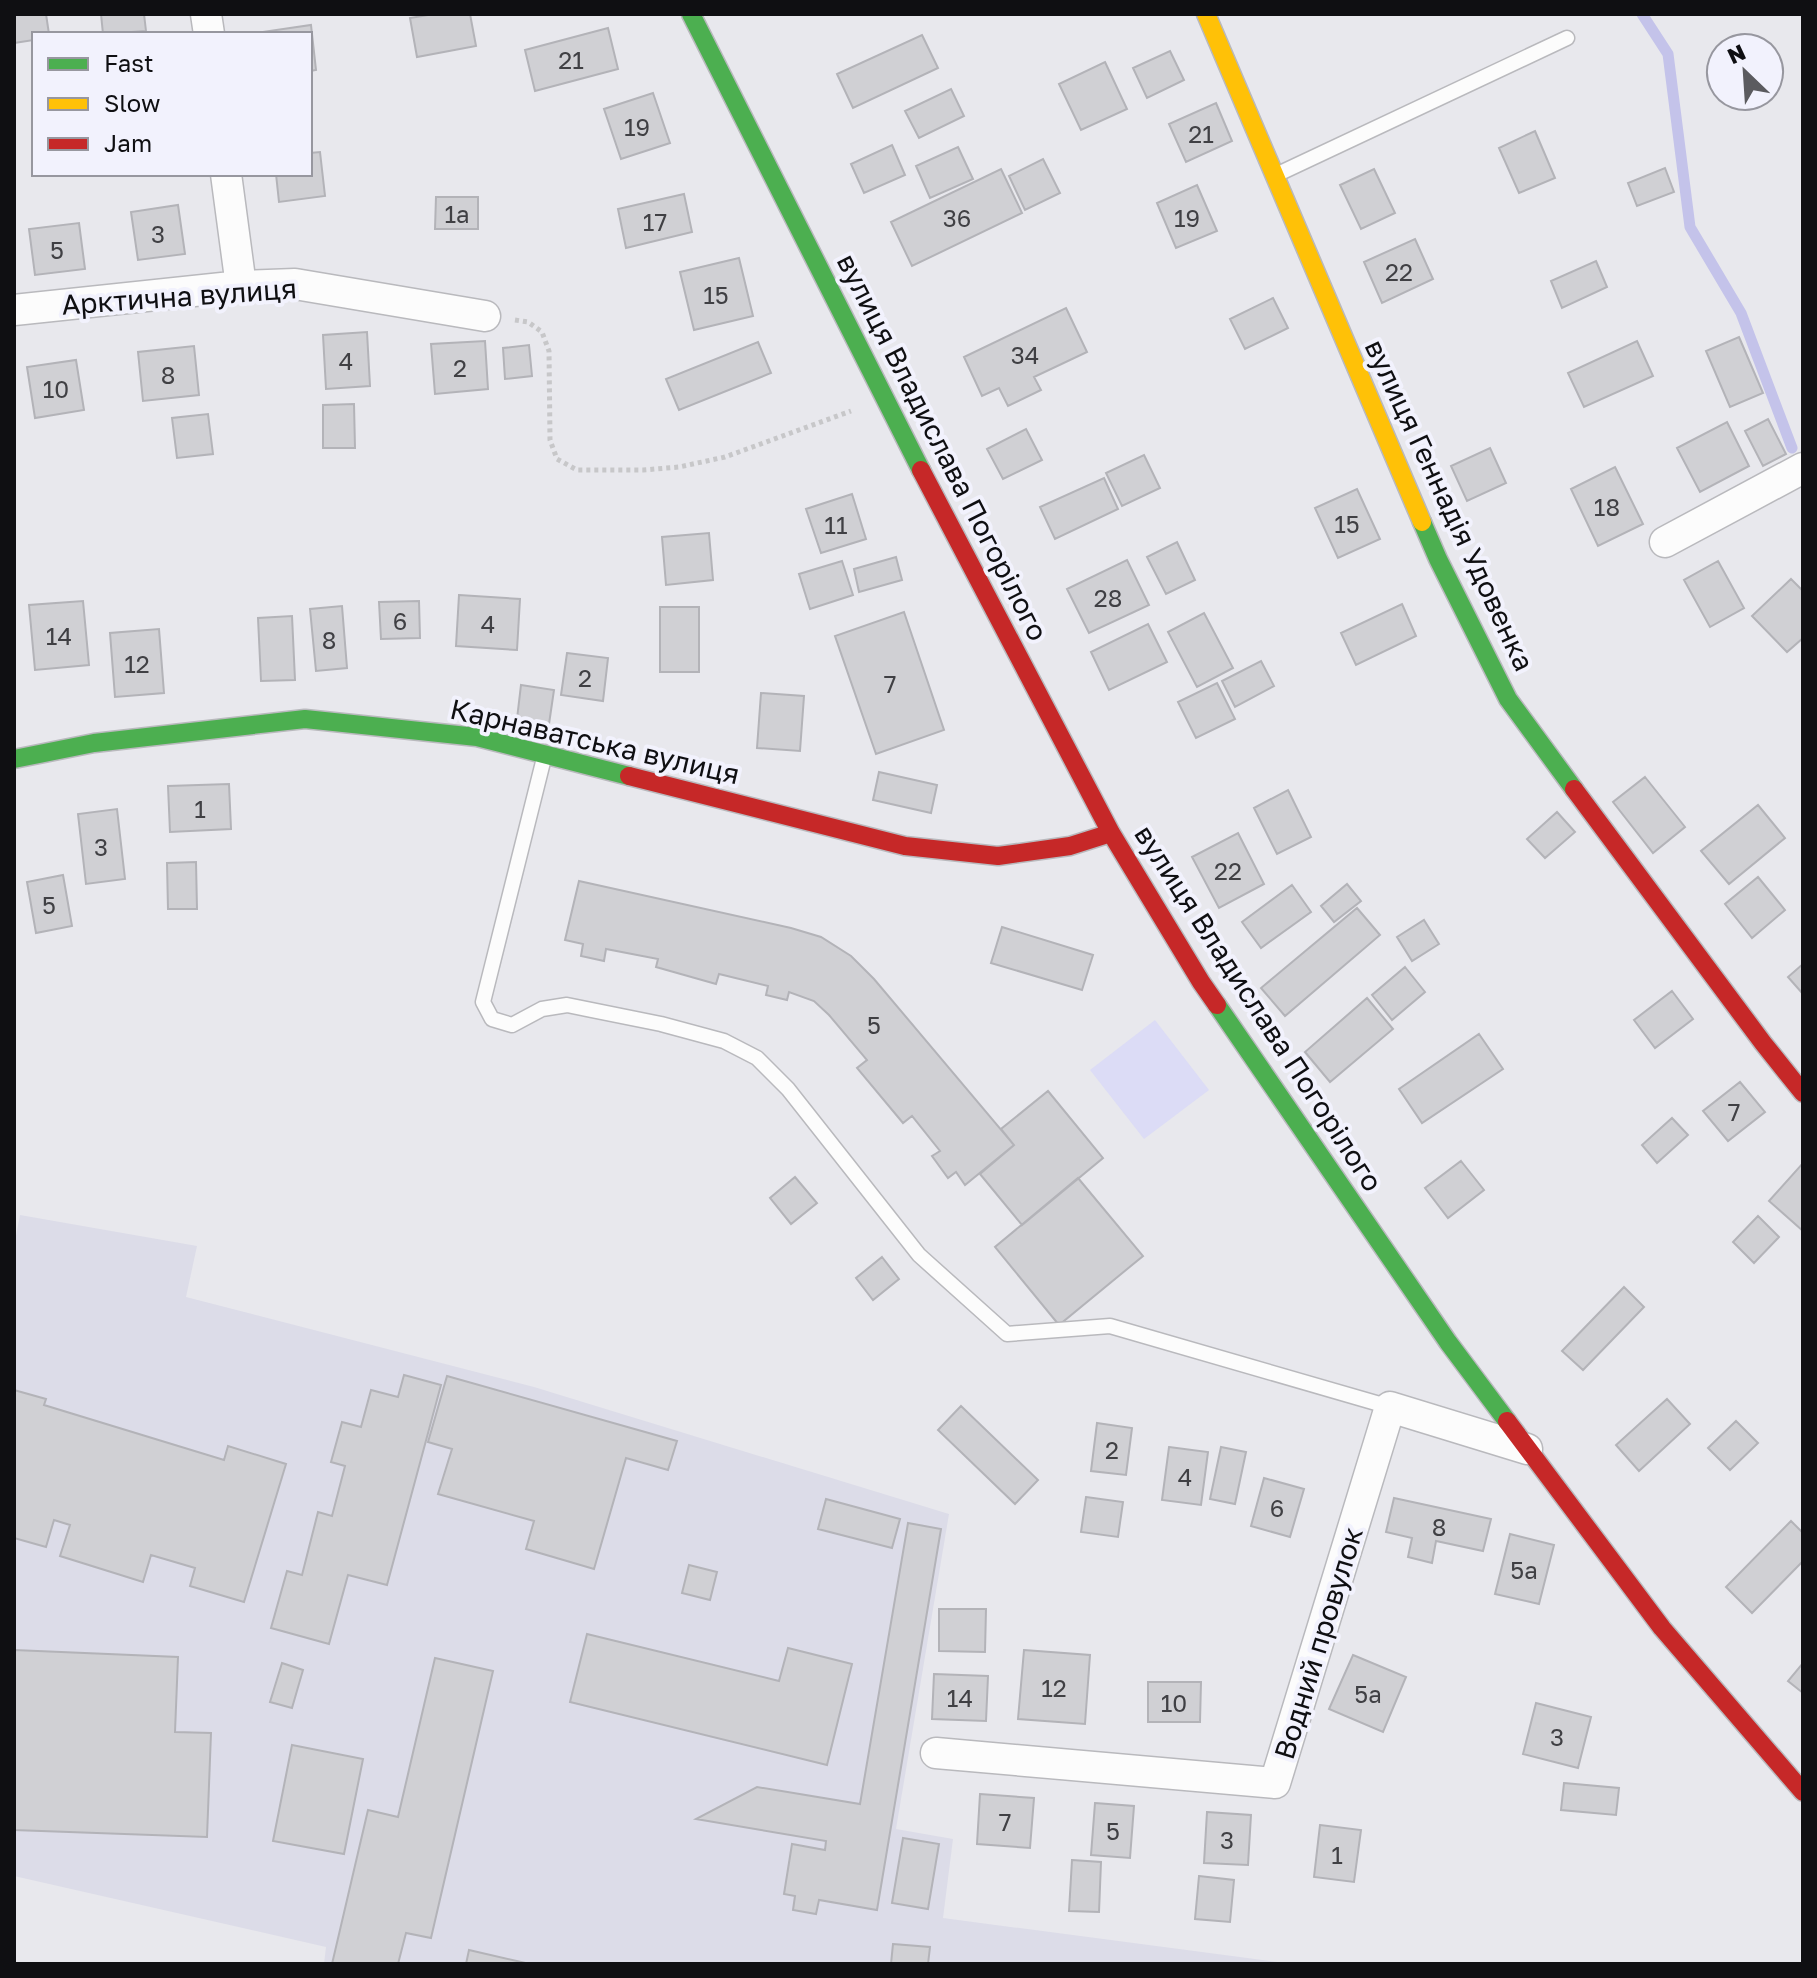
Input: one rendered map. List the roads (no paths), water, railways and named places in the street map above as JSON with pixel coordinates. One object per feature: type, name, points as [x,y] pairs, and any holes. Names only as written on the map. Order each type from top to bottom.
[{"type":"street","name":"вулиця Владислава Погорілого","points":[[691,14],[885,398],[1111,833],[1201,982],[1448,1342],[1527,1449],[1662,1628],[1803,1792]]},
{"type":"street","name":"вулиця Геннадія Удовенка","points":[[1206,14],[1438,559],[1508,699],[1803,1093]]},
{"type":"street","points":[[226,176],[241,286]]},
{"type":"street","name":"Арктична вулиця","points":[[14,310],[241,286],[295,284],[485,316]]},
{"type":"street","points":[[1665,542],[1803,468]]},
{"type":"street","name":"Карнаватська вулиця","points":[[14,759],[94,743],[305,719],[477,737],[905,846],[998,856],[1070,846],[1111,833]]},
{"type":"street","points":[[1390,1407],[1527,1449]]},
{"type":"street","name":"Водний провулок","points":[[936,1753],[1275,1783],[1390,1407]]},
{"type":"lane","points":[[1274,176],[1567,38]]},
{"type":"lane","points":[[545,754],[483,1002],[492,1019],[512,1025],[542,1009],[567,1005],[674,1027],[724,1041],[757,1058],[788,1089],[919,1255],[1007,1334],[1110,1326],[1390,1407]]},
{"type":"waterway","points":[[1642,14],[1668,54],[1690,227],[1741,313],[1792,448]]}]
